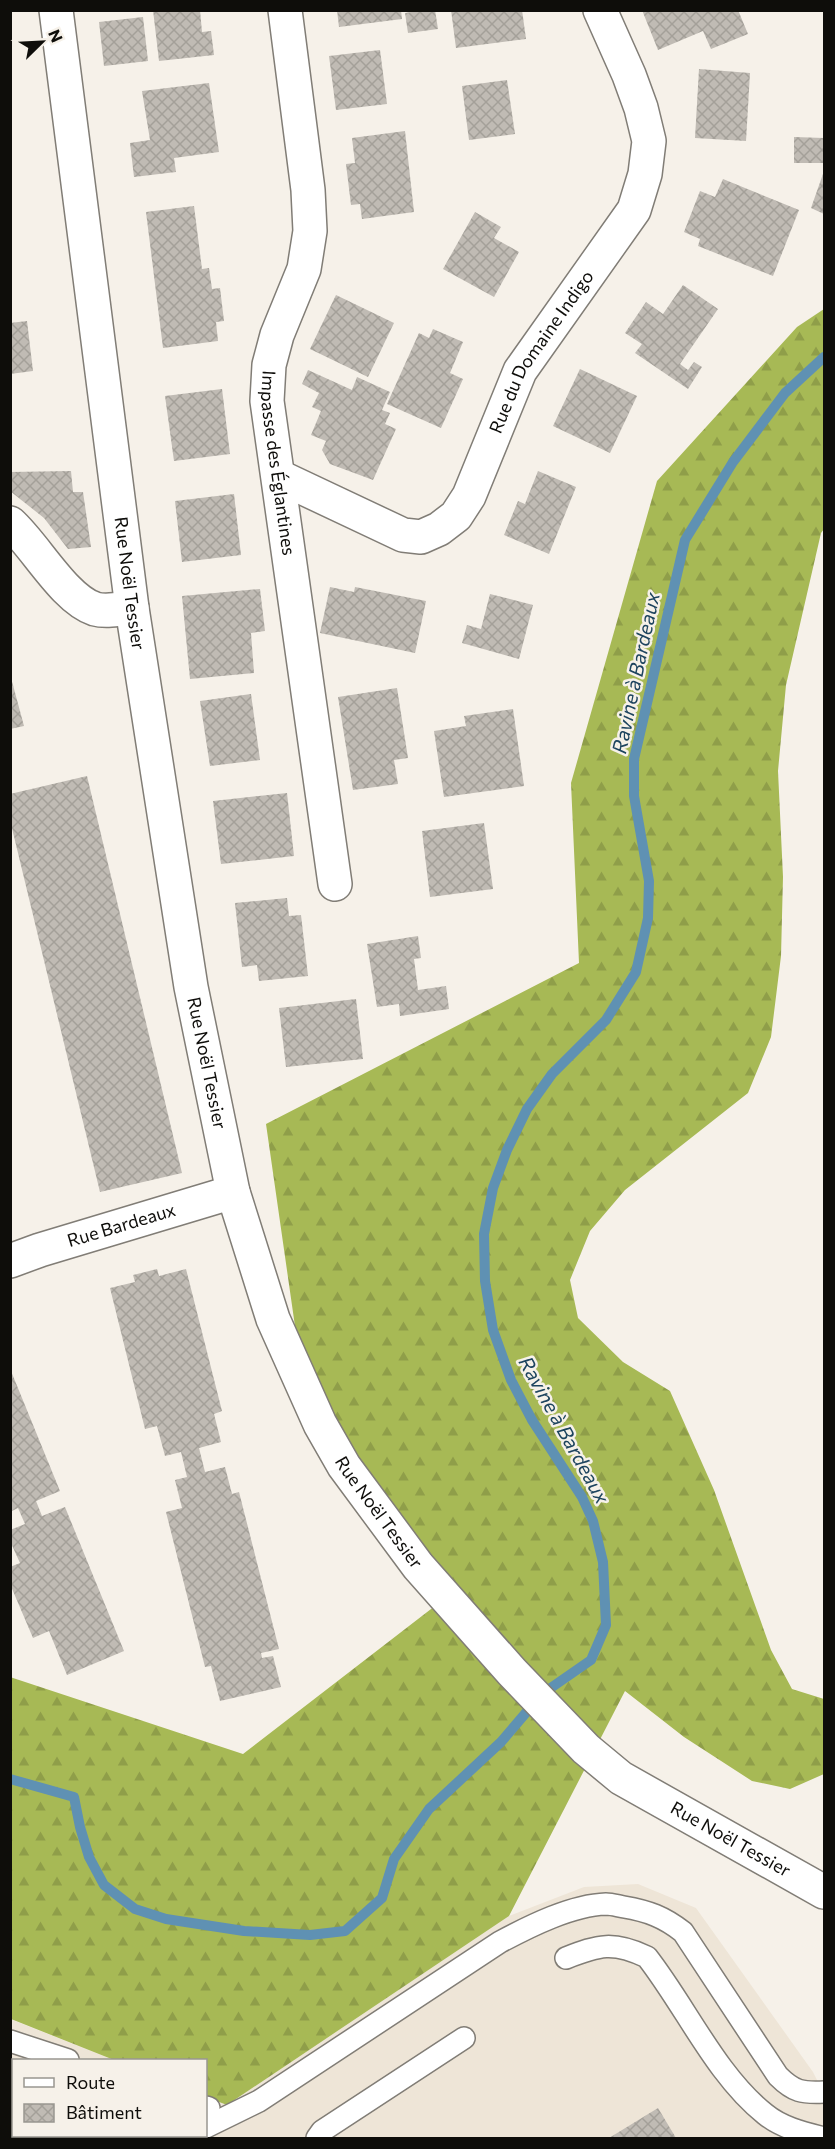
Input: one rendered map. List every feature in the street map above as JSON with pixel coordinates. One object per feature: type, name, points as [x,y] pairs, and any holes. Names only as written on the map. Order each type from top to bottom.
[{"type":"street","name":"Rue Noël Tessier","points":[[57,10],[132,608],[191,987],[233,1192],[273,1318],[320,1424],[344,1466],[418,1566],[512,1672],[586,1749],[621,1778],[820,1893]]},
{"type":"street","name":"Impasse des Églantines","points":[[285,10],[308,190],[310,231],[304,269],[277,335],[269,365],[267,401],[280,477],[335,884]]},
{"type":"street","name":"Rue du Domaine Indigo","points":[[280,477],[403,535],[421,537],[440,529],[456,516],[469,496],[520,371],[634,210],[645,174],[649,141],[641,108],[600,10]]},
{"type":"street","points":[[10,523],[22,533],[57,578],[85,603],[95,609],[132,608]]},
{"type":"street","name":"Rue Bardeaux","points":[[10,1261],[233,1192]]},
{"type":"lane","points":[[207,2114],[259,2101],[500,1942],[532,1925],[578,1909],[606,1904],[647,1911],[668,1920],[683,1932],[778,2076],[791,2089],[810,2093],[825,2092]]},
{"type":"lane","points":[[542,1937],[578,1909]]},
{"type":"lane","points":[[566,1958],[595,1947],[612,1946],[632,1950],[646,1957],[735,2085],[767,2115],[798,2132],[825,2138]]},
{"type":"lane","points":[[317,2139],[322,2131],[464,2038]]},
{"type":"lane","points":[[10,2041],[62,2059]]},
{"type":"shaded area","points":[[638,1884],[696,1908],[813,2072],[824,2094],[824,2138],[11,2138],[10,2019],[111,2059],[12,2059],[12,2137],[207,2137],[207,2097],[227,2105],[509,1916],[584,1887]]},
{"type":"green space","points":[[824,309],[824,529],[821,533],[786,685],[778,771],[783,877],[781,956],[771,1037],[748,1093],[625,1190],[590,1231],[570,1280],[578,1318],[623,1362],[670,1391],[714,1490],[771,1650],[792,1689],[824,1699],[824,1774],[790,1789],[752,1781],[684,1737],[625,1691],[509,1916],[227,2105],[207,2097],[207,2059],[111,2059],[11,2019],[10,1677],[243,1754],[444,1599],[304,1389],[266,1124],[579,963],[571,783],[657,481],[797,327]]},
{"type":"building","points":[[153,10],[200,10],[202,32],[211,31],[214,55],[159,61]]},
{"type":"building","points":[[337,10],[401,10],[402,19],[339,27]]},
{"type":"building","points":[[435,10],[438,29],[408,33],[405,13]]},
{"type":"building","points":[[451,10],[522,10],[526,39],[456,48]]},
{"type":"building","points":[[642,10],[738,10],[748,34],[711,49],[703,31],[658,50]]},
{"type":"building","points":[[143,17],[148,61],[104,66],[99,22]]},
{"type":"building","points":[[380,50],[387,104],[336,110],[329,56]]},
{"type":"building","points":[[699,69],[750,73],[746,141],[695,138]]},
{"type":"building","points":[[507,80],[515,134],[469,140],[462,86]]},
{"type":"building","points":[[209,83],[219,152],[174,158],[176,172],[134,177],[130,143],[150,140],[142,91]]},
{"type":"building","points":[[405,131],[414,212],[362,219],[360,204],[351,205],[346,164],[355,163],[352,138]]},
{"type":"building","points":[[794,137],[824,138],[824,163],[794,163]]},
{"type":"building","points":[[824,171],[824,214],[811,208]]},
{"type":"building","points":[[723,179],[799,210],[773,276],[698,246],[700,239],[684,232],[700,191],[715,197]]},
{"type":"building","points":[[194,206],[202,269],[209,268],[212,289],[220,288],[224,321],[216,322],[218,341],[163,348],[146,212]]},
{"type":"building","points":[[475,212],[501,227],[494,238],[519,252],[494,297],[443,269]]},
{"type":"building","points":[[683,285],[718,309],[680,364],[688,370],[694,362],[702,367],[688,389],[635,353],[642,344],[625,333],[646,302],[663,314]]},
{"type":"building","points":[[336,295],[394,323],[368,377],[310,349]]},
{"type":"building","points":[[27,321],[33,371],[10,374],[10,323]]},
{"type":"building","points":[[433,329],[463,342],[450,373],[463,379],[441,428],[387,404],[419,333],[429,338]]},
{"type":"building","points":[[580,369],[637,396],[610,453],[553,426]]},
{"type":"building","points":[[308,370],[352,390],[357,377],[390,392],[382,410],[390,413],[385,424],[396,429],[373,480],[330,464],[322,450],[326,441],[311,435],[321,411],[312,407],[319,393],[302,384]]},
{"type":"building","points":[[222,389],[230,454],[174,461],[165,396]]},
{"type":"building","points":[[71,471],[73,492],[83,492],[91,547],[68,549],[44,518],[10,491],[10,472]]},
{"type":"building","points":[[538,471],[576,487],[549,554],[504,535],[518,501],[525,504]]},
{"type":"building","points":[[234,494],[241,555],[182,562],[175,501]]},
{"type":"building","points":[[330,587],[354,592],[355,587],[426,601],[415,653],[320,633]]},
{"type":"building","points":[[260,589],[265,631],[251,633],[254,673],[190,679],[182,596]]},
{"type":"building","points":[[490,594],[533,605],[519,659],[462,643],[467,625],[481,629]]},
{"type":"building","points":[[10,674],[24,726],[10,729]]},
{"type":"building","points":[[397,688],[408,758],[394,760],[398,784],[353,790],[338,697]]},
{"type":"building","points":[[251,694],[260,760],[210,766],[200,701]]},
{"type":"building","points":[[513,709],[524,786],[444,797],[434,731],[466,726],[464,716]]},
{"type":"building","points":[[87,776],[182,1173],[100,1192],[10,820],[10,794]]},
{"type":"building","points":[[287,793],[294,856],[221,864],[213,801]]},
{"type":"building","points":[[484,823],[493,889],[430,897],[422,831]]},
{"type":"building","points":[[287,898],[289,916],[301,915],[308,976],[259,981],[257,965],[242,967],[235,903]]},
{"type":"building","points":[[418,936],[421,958],[414,959],[418,990],[446,986],[449,1009],[400,1016],[399,1004],[377,1007],[367,944]]},
{"type":"building","points":[[356,999],[363,1059],[286,1067],[279,1008]]},
{"type":"building","points":[[157,1269],[159,1276],[186,1269],[222,1411],[214,1414],[221,1442],[199,1448],[205,1472],[225,1467],[232,1494],[239,1492],[279,1649],[261,1653],[262,1658],[273,1656],[281,1687],[220,1701],[211,1666],[205,1667],[166,1512],[182,1508],[175,1480],[187,1477],[181,1452],[165,1456],[157,1426],[145,1429],[110,1288],[135,1282],[133,1275]]},
{"type":"building","points":[[11,1371],[60,1491],[36,1501],[42,1516],[65,1507],[124,1651],[67,1675],[49,1631],[33,1638],[10,1584],[10,1567],[20,1563],[10,1541],[10,1530],[25,1524],[18,1508],[10,1512]]},
{"type":"building","points":[[658,2108],[676,2138],[609,2138]]},
{"type":"waterway","name":"Ravine à Bardeaux","points":[[10,1779],[74,1797],[89,1857],[104,1885],[135,1909],[166,1919],[244,1931],[310,1935],[345,1931],[382,1898],[394,1859],[429,1809],[501,1742],[542,1694],[591,1660],[606,1625],[603,1562],[593,1521],[582,1497],[532,1420],[511,1380],[493,1330],[485,1281],[484,1234],[493,1188],[507,1150],[527,1109],[552,1074],[606,1020],[636,972],[648,918],[649,881],[634,796],[634,759],[685,540],[733,462],[785,393],[824,357]]}]
